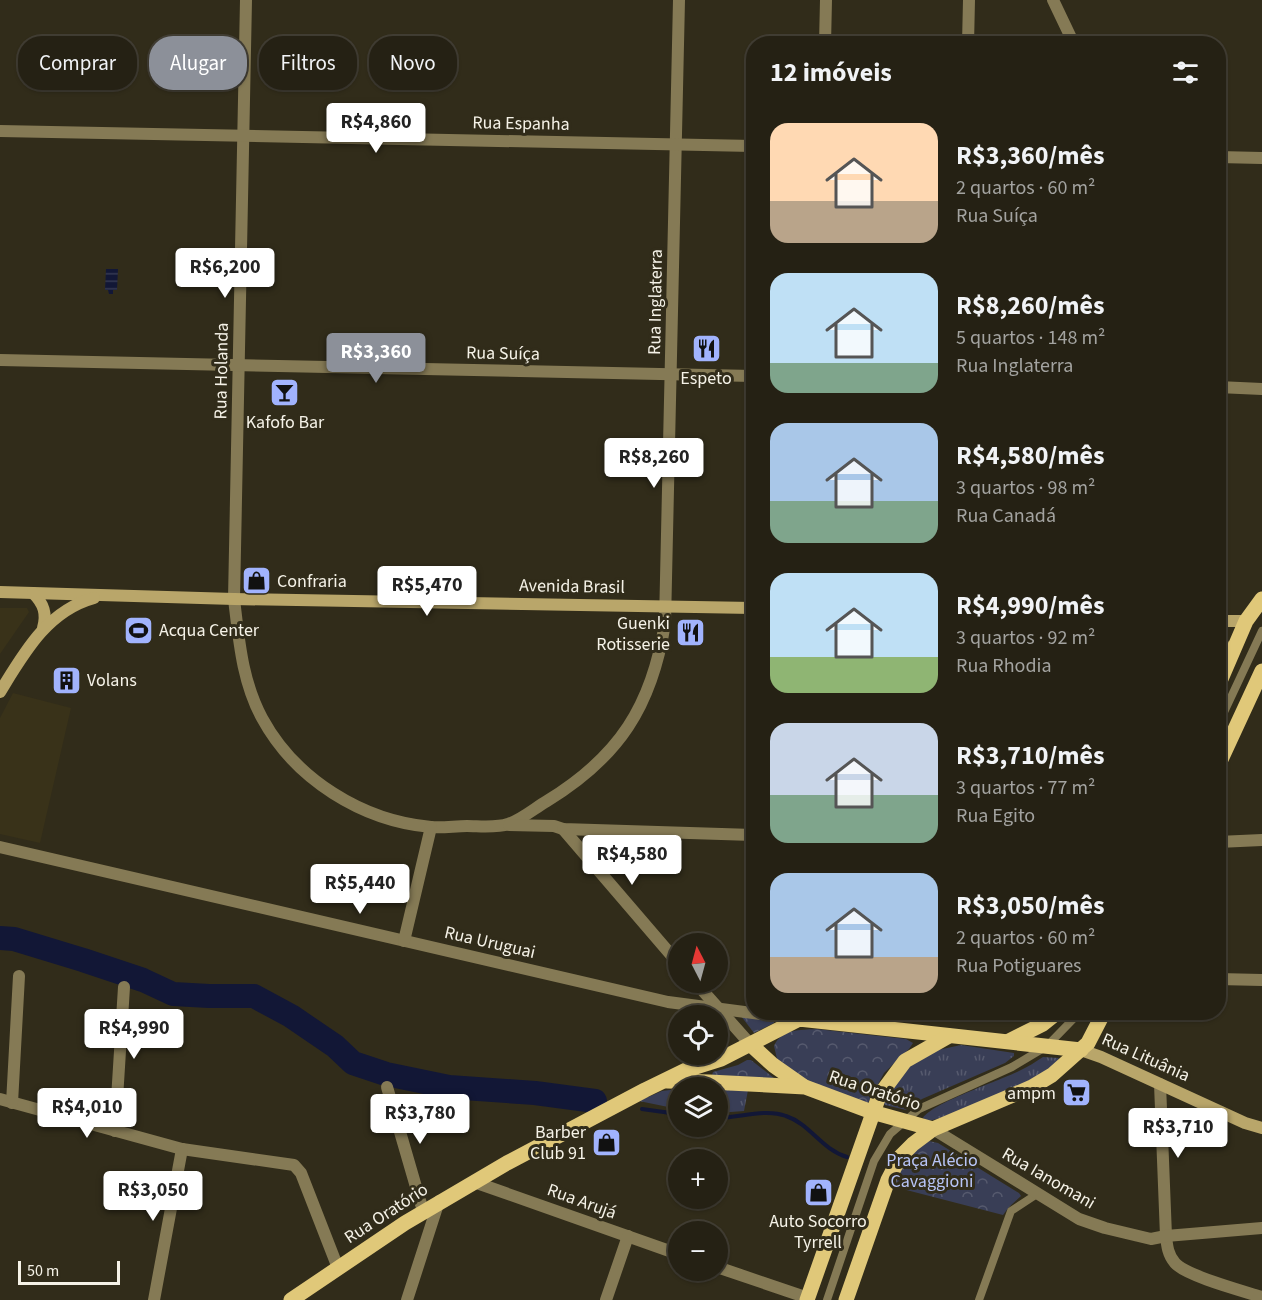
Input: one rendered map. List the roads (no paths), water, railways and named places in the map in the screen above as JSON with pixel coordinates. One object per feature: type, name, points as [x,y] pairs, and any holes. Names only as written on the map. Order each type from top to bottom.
[{"type":"main road","points":[[1226,669],[1246,621],[1262,599]]},
{"type":"main road","points":[[1226,749],[1262,671]]},
{"type":"main road","name":"Rua Oratório","points":[[291,1300],[439,1201],[664,1081],[686,1070],[721,1059],[797,1020]]},
{"type":"main road","points":[[808,1020],[1009,1041],[1048,1020]]},
{"type":"main road","name":"Rua Oratório","points":[[664,1081],[805,1088],[872,1112],[933,1129],[1043,1081],[1081,1050],[1095,1033],[1101,1020]]},
{"type":"main road","points":[[770,1034],[773,1065]]},
{"type":"main road","points":[[807,1299],[879,1096],[904,1061],[949,1035]]},
{"type":"main road","name":"Rua Lituânia","points":[[1009,1041],[1081,1050]]},
{"type":"main road","points":[[751,1045],[773,1065],[805,1088]]},
{"type":"main road","points":[[846,1300],[894,1168],[900,1157],[933,1129]]},
{"type":"street","name":"Rua Holanda","points":[[246,0],[234,599],[244,672],[263,720],[283,749],[310,776],[353,806],[399,821],[432,827],[554,826],[562,829],[746,835]]},
{"type":"street","name":"Rua Inglaterra","points":[[508,825],[568,788],[589,772],[612,749],[644,700],[655,674],[662,645],[666,605],[679,0]]},
{"type":"street","points":[[825,36],[826,0]]},
{"type":"street","points":[[968,36],[969,0]]},
{"type":"street","points":[[1053,0],[1070,36]]},
{"type":"street","name":"Rua Espanha","points":[[0,131],[746,146]]},
{"type":"street","points":[[1226,157],[1262,158]]},
{"type":"street","name":"Rua Suíça","points":[[0,360],[239,367],[746,376]]},
{"type":"street","points":[[1226,387],[1262,388]]},
{"type":"street","name":"Avenida Brasil","points":[[0,592],[234,599],[746,608]]},
{"type":"street","points":[[0,692],[43,628],[45,621],[43,605],[33,593]]},
{"type":"street","points":[[43,628],[69,608],[103,595]]},
{"type":"street","points":[[1226,621],[1246,621]]},
{"type":"street","points":[[1226,651],[1229,662]]},
{"type":"street","points":[[404,941],[432,827]]},
{"type":"street","points":[[562,829],[668,951]]},
{"type":"street","points":[[1226,842],[1262,840]]},
{"type":"street","name":"Rua Uruguai","points":[[0,847],[668,1002],[697,1005]]},
{"type":"street","points":[[19,976],[6,1101],[182,1149],[290,1164],[297,1167],[338,1268]]},
{"type":"street","points":[[1226,979],[1262,980]]},
{"type":"street","points":[[115,1131],[124,987]]},
{"type":"street","points":[[704,993],[714,1005]]},
{"type":"street","name":"Rua Uruguai","points":[[728,1009],[746,1011]]},
{"type":"street","points":[[728,1020],[751,1045]]},
{"type":"street","name":"Rua Lituânia","points":[[1081,1050],[1101,1056],[1245,1123],[1262,1128]]},
{"type":"street","points":[[1160,1084],[1166,1236],[1169,1254],[1181,1268],[1262,1297]]},
{"type":"street","points":[[387,1087],[423,1211]]},
{"type":"street","name":"Rua Ianomani","points":[[933,1129],[1037,1194],[1092,1224],[1151,1239],[1262,1228]]},
{"type":"street","points":[[154,1300],[182,1149]]},
{"type":"street","name":"Rua Arujá","points":[[474,1182],[668,1250]]},
{"type":"street","points":[[407,1300],[439,1201]]},
{"type":"street","points":[[606,1300],[628,1236]]},
{"type":"street","points":[[728,1271],[807,1299]]},
{"type":"lane","points":[[1226,708],[1262,631]]},
{"type":"lane","points":[[827,1300],[874,1161],[890,1134],[919,1109],[1012,1067],[1047,1046],[1072,1020]]},
{"type":"lane","points":[[979,1300],[1011,1211],[1037,1194]]},
{"type":"waterway","points":[[0,938],[14,939],[83,960],[143,980],[173,994],[254,996],[291,1016],[335,1046],[353,1063],[386,1074],[449,1087],[535,1093],[595,1101]]},
{"type":"waterway","points":[[642,1109],[668,1113]]},
{"type":"waterway","points":[[728,1118],[761,1113],[786,1116],[802,1125],[830,1149],[847,1157]]},
{"type":"place","name":"Espeto","points":[[706,349]]},
{"type":"place","name":"Kafofo Bar","points":[[285,393]]},
{"type":"place","name":"Confraria","points":[[256,581]]},
{"type":"place","name":"Acqua Center","points":[[138,630]]},
{"type":"place","name":"Guenki Rotisserie","points":[[691,633]]},
{"type":"place","name":"Volans","points":[[66,680]]},
{"type":"place","name":"ampm","points":[[1077,1093]]},
{"type":"place","name":"Barber Club 91","points":[[607,1142]]},
{"type":"place","name":"Auto Socorro Tyrrell","points":[[818,1192]]},
{"type":"park label","name":"Praça Alécio Cavaggioni","points":[[932,1170]]}]
